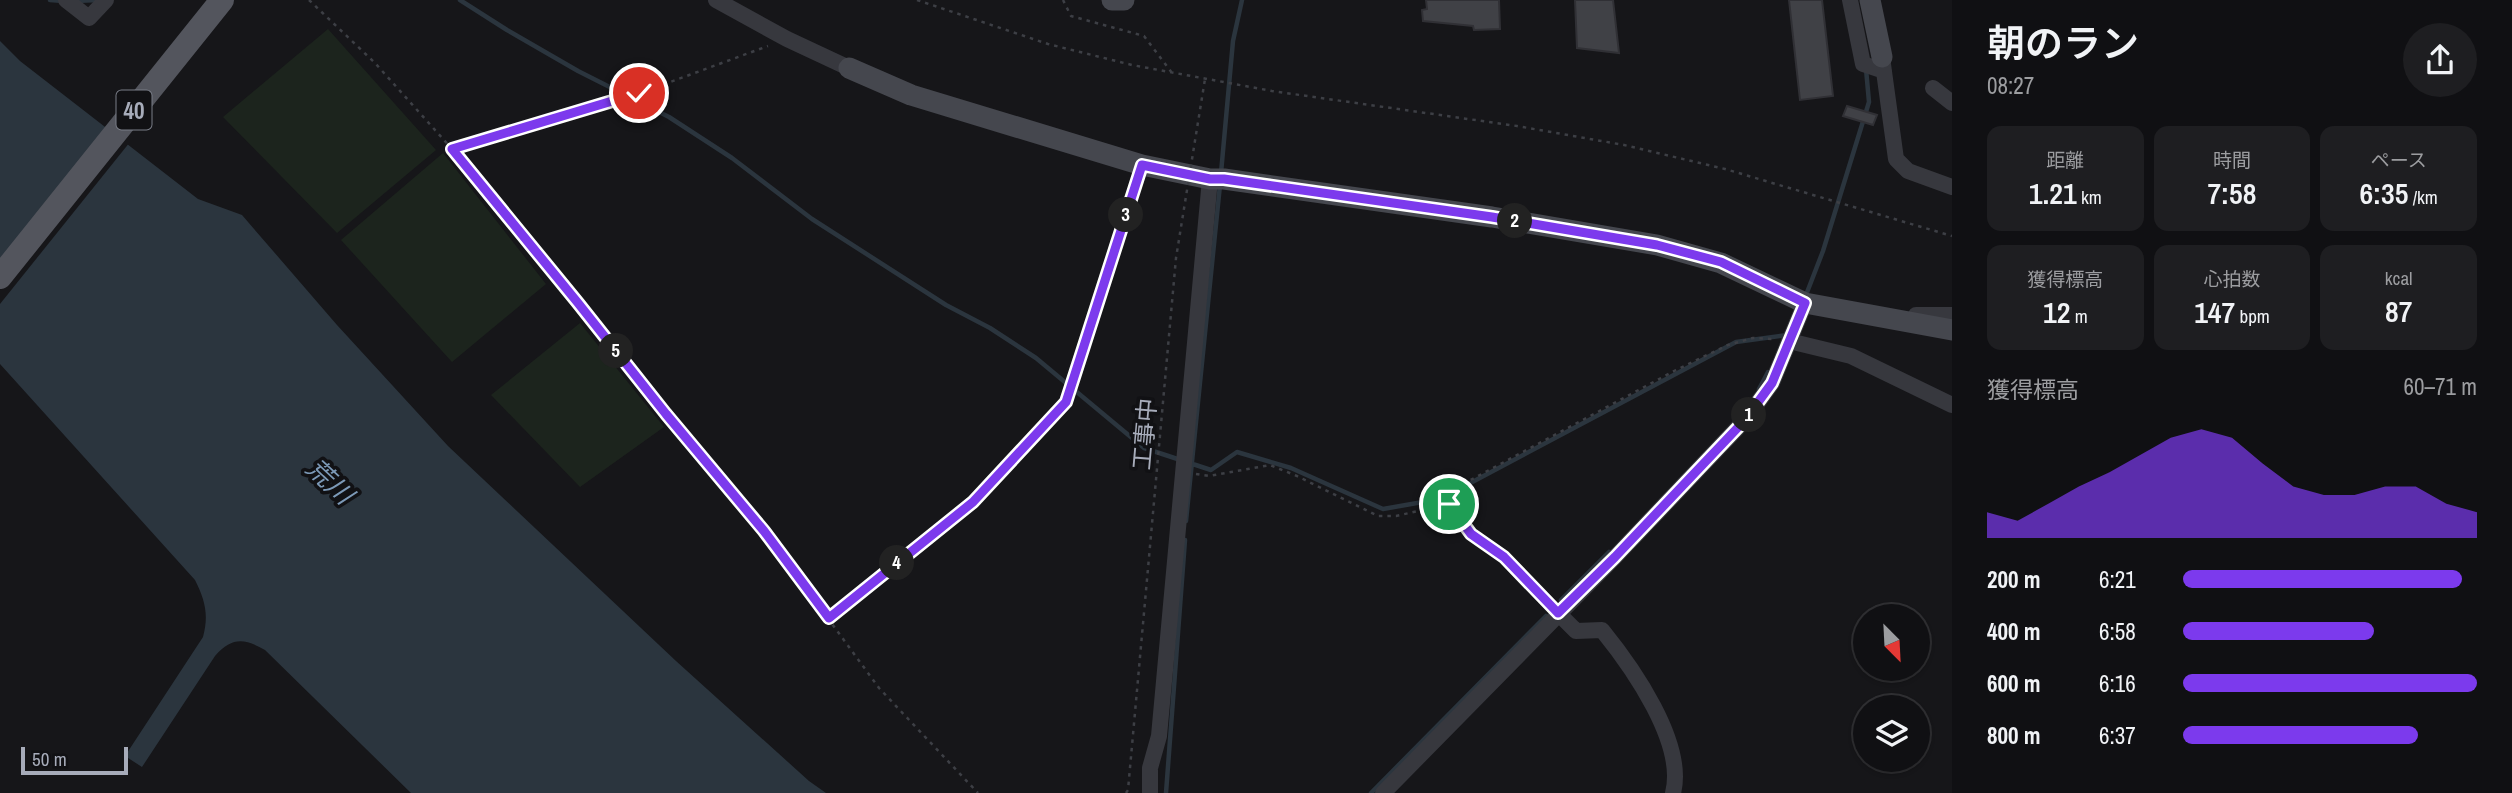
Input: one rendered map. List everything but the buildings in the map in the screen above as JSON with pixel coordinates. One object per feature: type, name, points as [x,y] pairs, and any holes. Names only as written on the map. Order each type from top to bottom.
[{"type":"main road","name":"40","points":[[0,277],[222,0]]},
{"type":"street","points":[[66,0],[89,18],[106,0]]},
{"type":"street","points":[[716,0],[787,39],[911,95],[1142,165],[1215,179],[1492,217],[1657,245],[1721,262],[1800,301],[1952,330]]},
{"type":"street","points":[[1112,0],[1124,0]]},
{"type":"street","points":[[1850,0],[1876,65]]},
{"type":"street","points":[[1870,0],[1876,65],[1896,159],[1908,171],[1952,187]]},
{"type":"street","points":[[1933,88],[1952,103]]},
{"type":"street","points":[[1150,793],[1150,768],[1159,736],[1182,471],[1215,179]]},
{"type":"street","points":[[1383,793],[1615,557],[1745,420],[1772,383],[1782,341],[1800,301]]},
{"type":"street","points":[[1844,310],[1952,315]]},
{"type":"street","points":[[1782,341],[1851,356],[1952,405]]},
{"type":"street","points":[[1558,613],[1576,631],[1602,630],[1619,650],[1647,695],[1673,760],[1673,793]]},
{"type":"path","points":[[309,0],[375,64],[452,149],[764,531],[878,688],[978,793]]},
{"type":"path","points":[[917,0],[1048,44],[1172,74],[1353,104],[1568,134],[1725,169],[1952,236]]},
{"type":"path","points":[[1063,0],[1072,16],[1144,36],[1172,74]]},
{"type":"path","points":[[452,149],[639,93],[787,39]]},
{"type":"path","name":"工事中","points":[[1126,793],[1176,258],[1205,79]]},
{"type":"path","points":[[829,618],[973,502],[1066,402],[1142,165]]},
{"type":"path","points":[[1558,613],[1504,557],[1471,534],[1449,504],[1450,491],[1728,345],[1753,338],[1782,341]]},
{"type":"path","points":[[1201,475],[1209,476],[1270,465],[1378,516],[1396,516],[1449,504]]},
{"type":"shaded area","points":[[328,29],[436,150],[337,233],[223,117]]},
{"type":"shaded area","points":[[443,153],[546,284],[452,362],[341,240]]},
{"type":"shaded area","points":[[580,323],[664,427],[580,487],[491,395]]},
{"type":"water","name":"荒川","points":[[0,41],[20,61],[198,199],[242,215],[337,325],[448,446],[676,661],[809,781],[826,793],[411,793],[265,650],[251,643],[238,641],[227,645],[215,656],[142,767],[125,756],[203,637],[205,608],[195,580],[0,364]]},
{"type":"pier","points":[[109,126],[130,142],[0,304],[0,262]]},
{"type":"waterway","points":[[50,0],[63,1]]},
{"type":"waterway","points":[[75,1],[98,0]]},
{"type":"waterway","points":[[460,0],[578,71],[669,117],[732,158],[812,219],[946,305],[990,328],[1036,358],[1144,448],[1211,470],[1237,452],[1291,468],[1383,509],[1440,499]]},
{"type":"waterway","points":[[1221,173],[1233,41],[1242,0]]},
{"type":"waterway","points":[[1806,295],[1823,251],[1869,102],[1866,69]]},
{"type":"waterway","points":[[1186,521],[1220,185]]},
{"type":"waterway","points":[[1461,488],[1736,342],[1787,335]]},
{"type":"waterway","points":[[1759,389],[1768,372]]},
{"type":"waterway","points":[[1166,793],[1185,540]]},
{"type":"waterway","points":[[1561,600],[1609,552]]},
{"type":"waterway","points":[[1371,793],[1546,616]]},
{"type":"route","points":[[639,93],[452,149],[764,531],[829,618],[973,502],[1066,402],[1142,165],[1210,179],[1492,217],[1657,245],[1721,262],[1805,303],[1772,383],[1745,420],[1558,613],[1504,557],[1471,534],[1449,504]]}]
